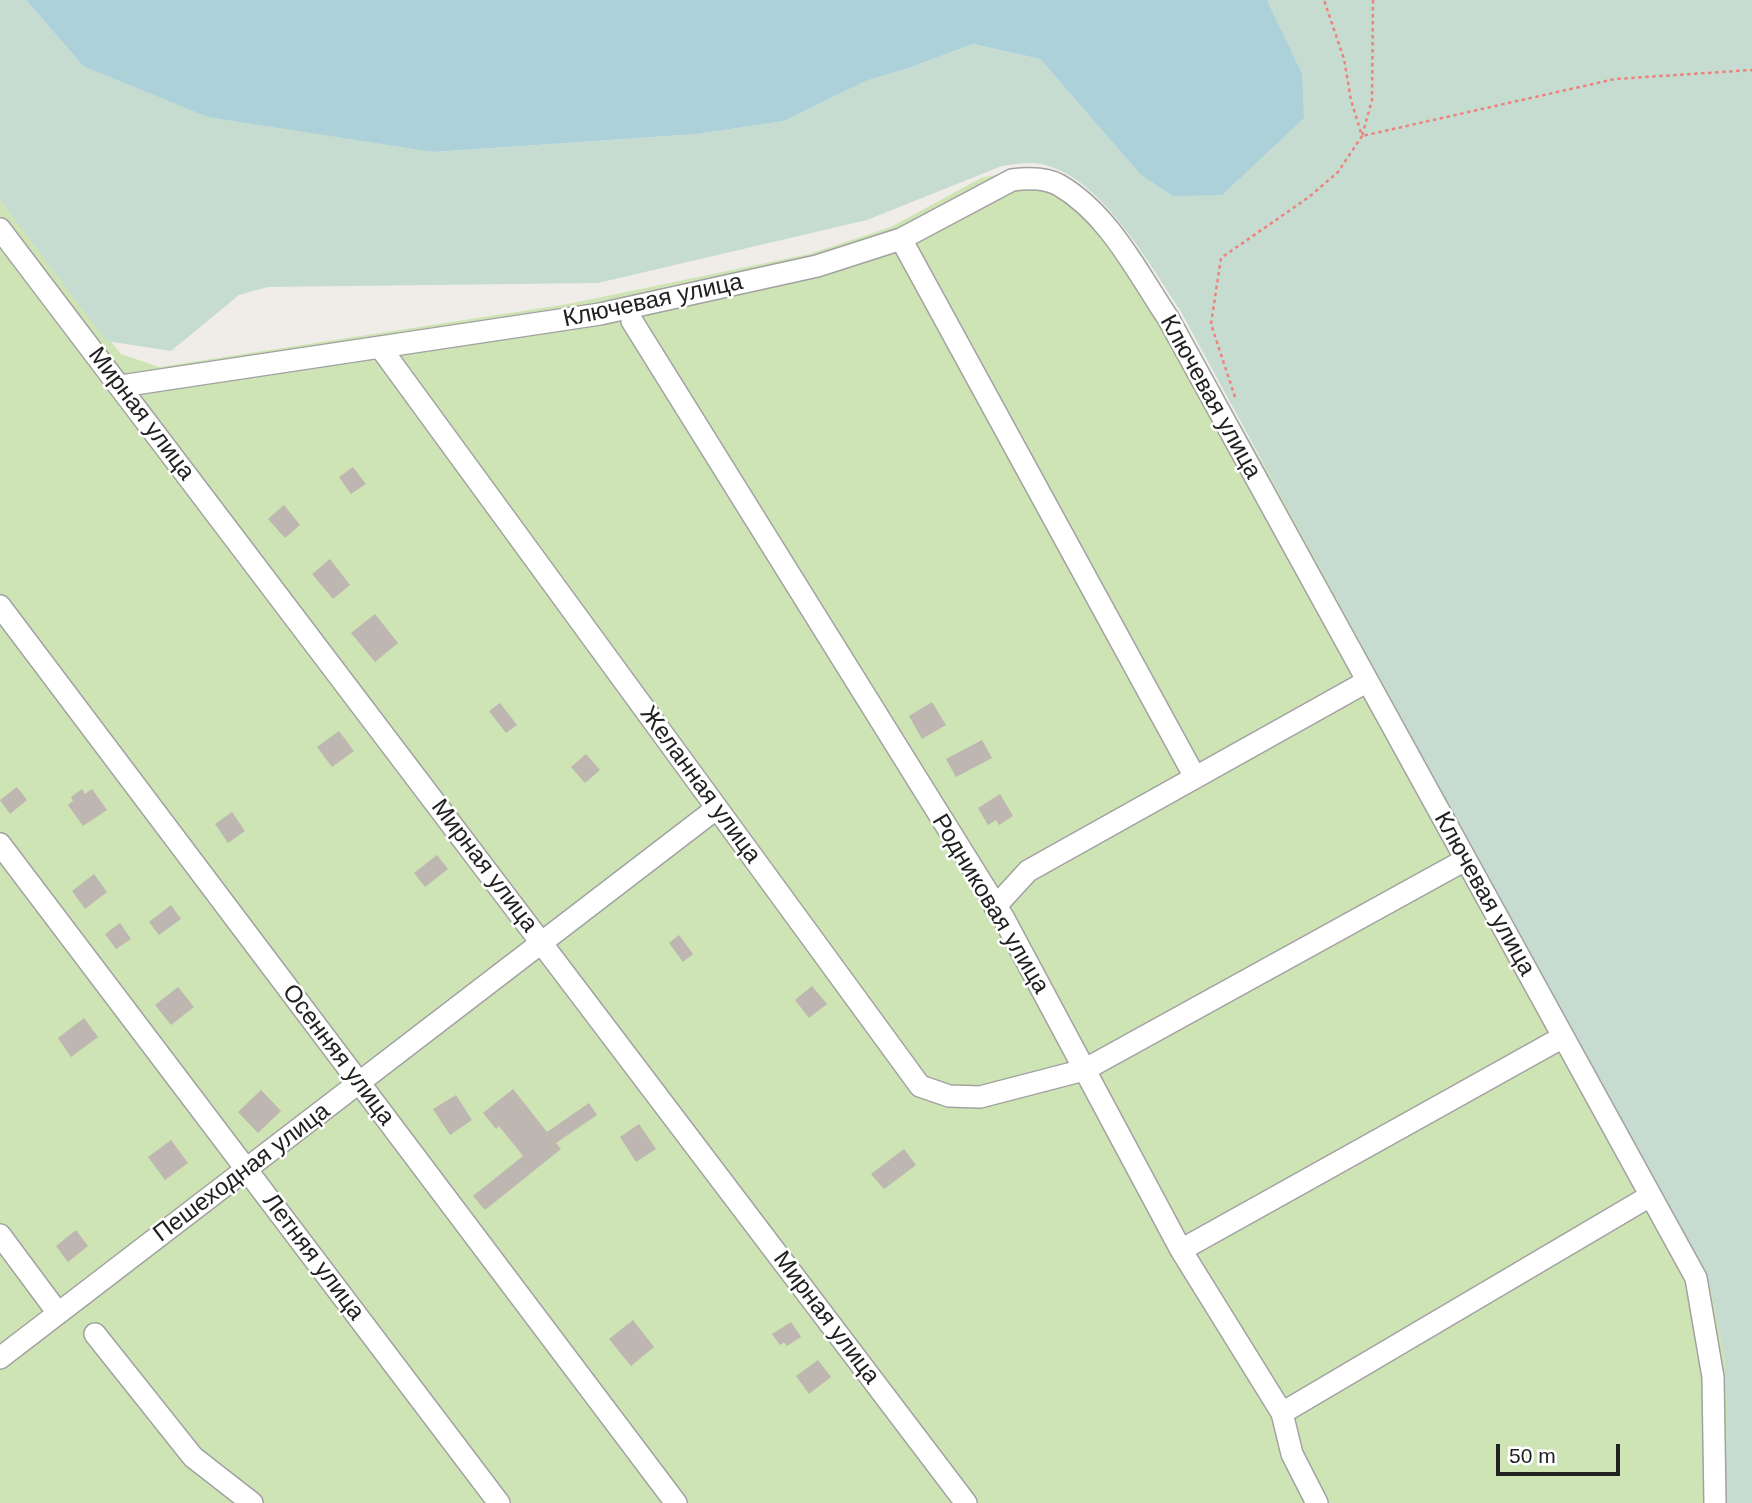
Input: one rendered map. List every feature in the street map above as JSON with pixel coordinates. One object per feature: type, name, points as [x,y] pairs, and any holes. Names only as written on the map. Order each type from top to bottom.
[{"type":"street","name":"Ключевая улица","points":[[121,386],[600,314],[817,266],[901,239],[1012,180],[1032,178],[1058,184],[1100,217],[1168,318],[1696,1278],[1713,1377],[1715,1503]]},
{"type":"street","name":"Мирная улица","points":[[0,229],[966,1503]]},
{"type":"street","points":[[901,239],[1195,777]]},
{"type":"street","name":"Родниковая улица","points":[[632,321],[1003,917],[1181,1250],[1282,1413],[1292,1454],[1317,1503]]},
{"type":"street","name":"Желанная улица","points":[[380,347],[920,1086],[949,1096],[980,1097],[1084,1070],[1465,860]]},
{"type":"street","name":"Осенняя улица","points":[[0,606],[676,1503]]},
{"type":"street","points":[[995,907],[1028,871],[1366,682]]},
{"type":"street","name":"Пешеходная улица","points":[[0,1358],[717,808]]},
{"type":"street","name":"Летняя улица","points":[[0,844],[499,1503]]},
{"type":"street","points":[[1181,1250],[1563,1037]]},
{"type":"street","points":[[1282,1413],[1650,1196]]},
{"type":"street","points":[[0,1235],[58,1313]]},
{"type":"street","points":[[95,1334],[193,1457],[252,1503]]},
{"type":"path","points":[[1324,0],[1344,58],[1351,100],[1362,136]]},
{"type":"path","points":[[1236,402],[1212,324],[1222,258],[1309,197],[1338,172],[1362,136],[1372,100],[1373,0]]},
{"type":"path","points":[[1362,136],[1615,79],[1752,71]]},
{"type":"green space","points":[[0,0],[26,0],[83,66],[434,152],[697,134],[784,121],[866,81],[973,44],[1040,59],[1140,174],[1302,73],[1267,0],[1752,0],[1752,1503],[1725,1503],[1725,1358],[1710,1285],[1180,310],[1139,248],[1105,205],[1086,187],[1066,173],[1045,165],[1029,163],[1002,166],[867,220],[598,283],[268,287],[239,295],[171,351],[106,341],[0,200]]},
{"type":"green space","points":[[1030,168],[1067,179],[1107,209],[1144,257],[1676,1180],[1732,1331],[1741,1503],[0,1503],[0,200],[121,354],[159,367],[568,304],[809,254],[891,227],[981,178]]},
{"type":"water","points":[[26,0],[1267,0],[1302,73],[1304,118],[1222,195],[1173,196],[1140,174],[1040,59],[973,44],[866,81],[784,121],[697,134],[434,152],[208,117],[83,66]]},
{"type":"building","points":[[353,467],[366,484],[351,494],[339,477]]},
{"type":"building","points":[[284,505],[300,525],[285,538],[268,519]]},
{"type":"building","points":[[330,559],[350,585],[333,599],[312,574]]},
{"type":"building","points":[[375,614],[398,643],[375,662],[351,633]]},
{"type":"building","points":[[932,702],[946,725],[922,739],[909,716]]},
{"type":"building","points":[[500,703],[517,725],[506,733],[489,711]]},
{"type":"building","points":[[339,731],[354,751],[332,767],[317,747]]},
{"type":"building","points":[[982,740],[992,758],[956,777],[946,759]]},
{"type":"building","points":[[586,754],[600,770],[585,783],[571,767]]},
{"type":"building","points":[[17,787],[27,800],[10,814],[0,800]]},
{"type":"building","points":[[82,789],[85,794],[92,789],[107,810],[83,826],[68,805],[73,801],[71,797]]},
{"type":"building","points":[[1000,794],[1013,816],[999,825],[996,820],[988,825],[978,808]]},
{"type":"building","points":[[232,812],[245,831],[228,843],[215,824]]},
{"type":"building","points":[[437,855],[448,869],[425,887],[414,873]]},
{"type":"building","points":[[94,874],[107,892],[85,909],[72,891]]},
{"type":"building","points":[[171,905],[181,919],[159,935],[149,922]]},
{"type":"building","points":[[120,923],[131,939],[116,949],[105,934]]},
{"type":"building","points":[[679,935],[693,954],[683,962],[669,943]]},
{"type":"building","points":[[812,986],[827,1004],[809,1018],[795,1000]]},
{"type":"building","points":[[178,987],[194,1007],[171,1025],[155,1005]]},
{"type":"building","points":[[84,1018],[98,1037],[71,1057],[58,1038]]},
{"type":"building","points":[[513,1089],[547,1132],[589,1103],[597,1115],[556,1143],[561,1149],[485,1210],[473,1196],[523,1156],[499,1126],[496,1129],[483,1113]]},
{"type":"building","points":[[261,1090],[281,1111],[258,1133],[238,1112]]},
{"type":"building","points":[[456,1095],[472,1120],[450,1135],[433,1109]]},
{"type":"building","points":[[639,1124],[656,1149],[636,1162],[620,1137]]},
{"type":"building","points":[[171,1140],[188,1163],[165,1180],[148,1157]]},
{"type":"building","points":[[904,1149],[916,1165],[884,1189],[871,1174]]},
{"type":"building","points":[[76,1230],[88,1246],[68,1262],[56,1246]]},
{"type":"building","points":[[633,1320],[654,1347],[631,1366],[609,1339]]},
{"type":"building","points":[[791,1322],[801,1337],[787,1346],[784,1342],[780,1345],[772,1334]]},
{"type":"building","points":[[818,1360],[831,1377],[809,1394],[796,1376]]}]
